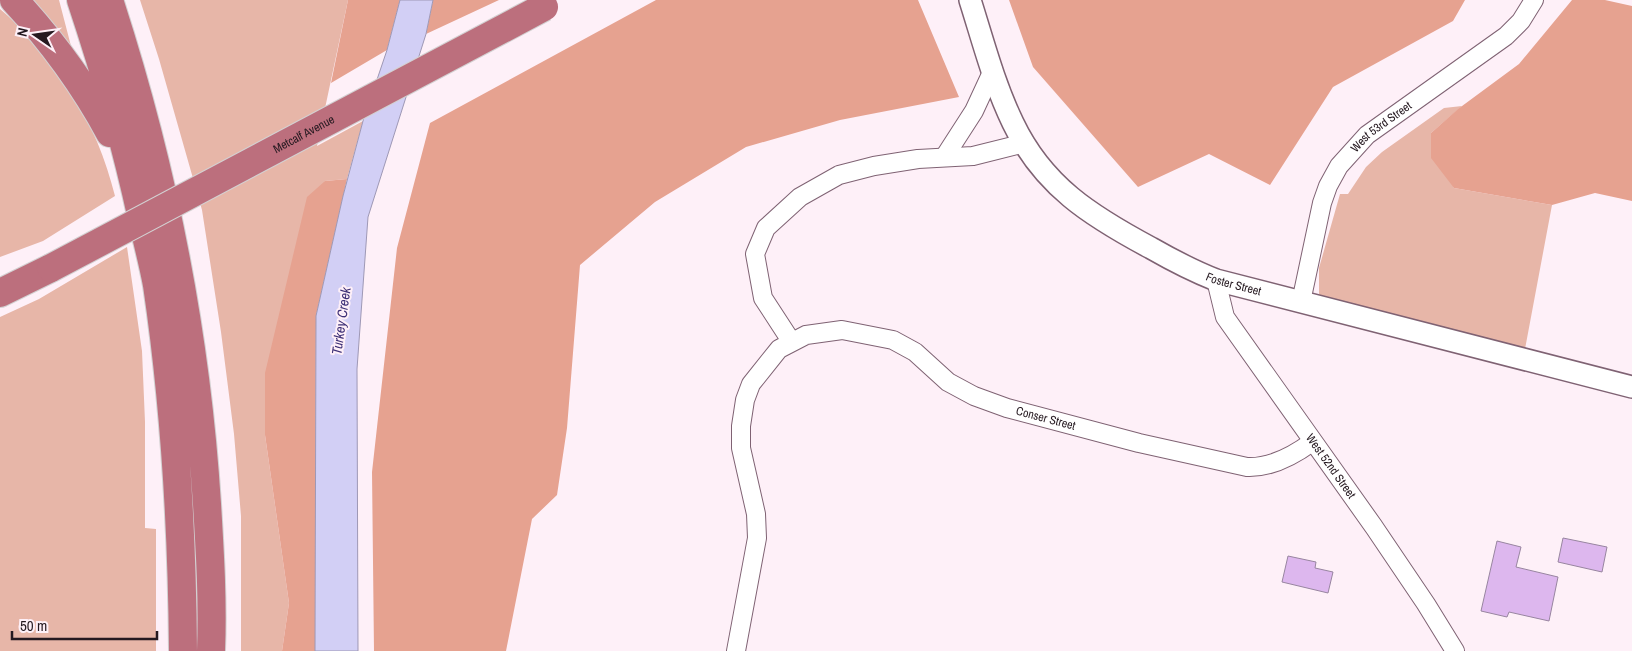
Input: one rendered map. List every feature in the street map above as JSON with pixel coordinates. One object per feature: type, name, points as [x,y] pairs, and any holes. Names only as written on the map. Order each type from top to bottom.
[{"type":"highway","points":[[14,0],[68,62],[91,97],[132,174]]},
{"type":"highway","points":[[81,0],[104,69],[132,174],[156,283],[173,414],[182,553],[182,651]]},
{"type":"highway","points":[[109,0],[156,160],[184,292],[197,384],[204,460],[210,558],[211,651]]},
{"type":"highway","name":"Metcalf Avenue","points":[[51,268],[551,4]]},
{"type":"highway","points":[[0,279],[51,268]]},
{"type":"highway","points":[[0,293],[51,268]]},
{"type":"street","name":"Foster Street","points":[[970,0],[993,70],[1013,122],[1038,165],[1074,202],[1108,225],[1198,273],[1216,280],[1632,387]]},
{"type":"street","name":"West 53rd Street","points":[[1301,302],[1322,203],[1328,186],[1339,166],[1367,135],[1506,36],[1520,21],[1534,0]]},
{"type":"street","points":[[944,156],[974,111],[993,70]]},
{"type":"street","points":[[791,341],[763,298],[755,254],[766,228],[800,197],[839,175],[874,166],[944,156],[973,156],[1025,143]]},
{"type":"street","name":"West 52nd Street","points":[[1216,280],[1225,317],[1426,604],[1455,651]]},
{"type":"street","name":"Conser Street","points":[[736,651],[757,538],[756,514],[741,448],[741,426],[745,400],[750,384],[779,349],[791,341],[824,330],[842,330],[893,340],[915,352],[948,382],[974,396],[1007,408],[1139,443],[1247,467],[1260,468],[1285,459],[1312,442]]},
{"type":"shaded area","points":[[25,0],[59,0],[71,46]]},
{"type":"shaded area","points":[[140,0],[348,0],[317,146],[363,121],[347,179],[325,181],[265,435],[289,603],[282,651],[241,651],[241,516],[234,434],[221,332],[202,210],[159,59]]},
{"type":"shaded area","points":[[348,0],[400,0],[387,50],[331,83]]},
{"type":"shaded area","points":[[433,0],[499,0],[426,34]]},
{"type":"shaded area","points":[[656,0],[918,0],[959,97],[840,120],[746,147],[655,202],[580,265],[567,428],[557,495],[532,519],[506,651],[374,651],[372,472],[397,248],[430,123]]},
{"type":"shaded area","points":[[1009,0],[1465,0],[1453,21],[1333,87],[1270,185],[1209,154],[1138,187],[1033,67]]},
{"type":"shaded area","points":[[1572,0],[1605,0],[1632,6],[1632,201],[1595,193],[1552,205],[1454,188],[1431,158],[1431,133],[1458,109],[1519,64]]},
{"type":"shaded area","points":[[0,9],[40,48],[72,93],[98,143],[115,196],[43,241],[0,257]]},
{"type":"shaded area","points":[[1462,106],[1431,133],[1454,188],[1552,205],[1525,349],[1330,304],[1319,294],[1319,268],[1340,194],[1348,194],[1366,167],[1382,152],[1444,108]]},
{"type":"shaded area","points":[[347,179],[316,316],[315,651],[282,651],[289,603],[265,435],[265,373],[307,197],[325,181]]},
{"type":"shaded area","points":[[127,247],[142,351],[145,422],[145,528],[156,529],[156,651],[0,651],[0,317],[39,299]]},
{"type":"water","name":"Turkey Creek","points":[[400,0],[433,0],[426,34],[368,217],[357,369],[358,651],[315,651],[316,316],[343,196],[363,121],[387,50]]},
{"type":"building","points":[[1563,538],[1607,547],[1602,572],[1558,562]]},
{"type":"building","points":[[1497,541],[1521,547],[1516,567],[1558,577],[1549,621],[1509,612],[1507,617],[1481,611]]},
{"type":"building","points":[[1288,556],[1316,562],[1315,568],[1333,572],[1328,593],[1282,582]]}]
